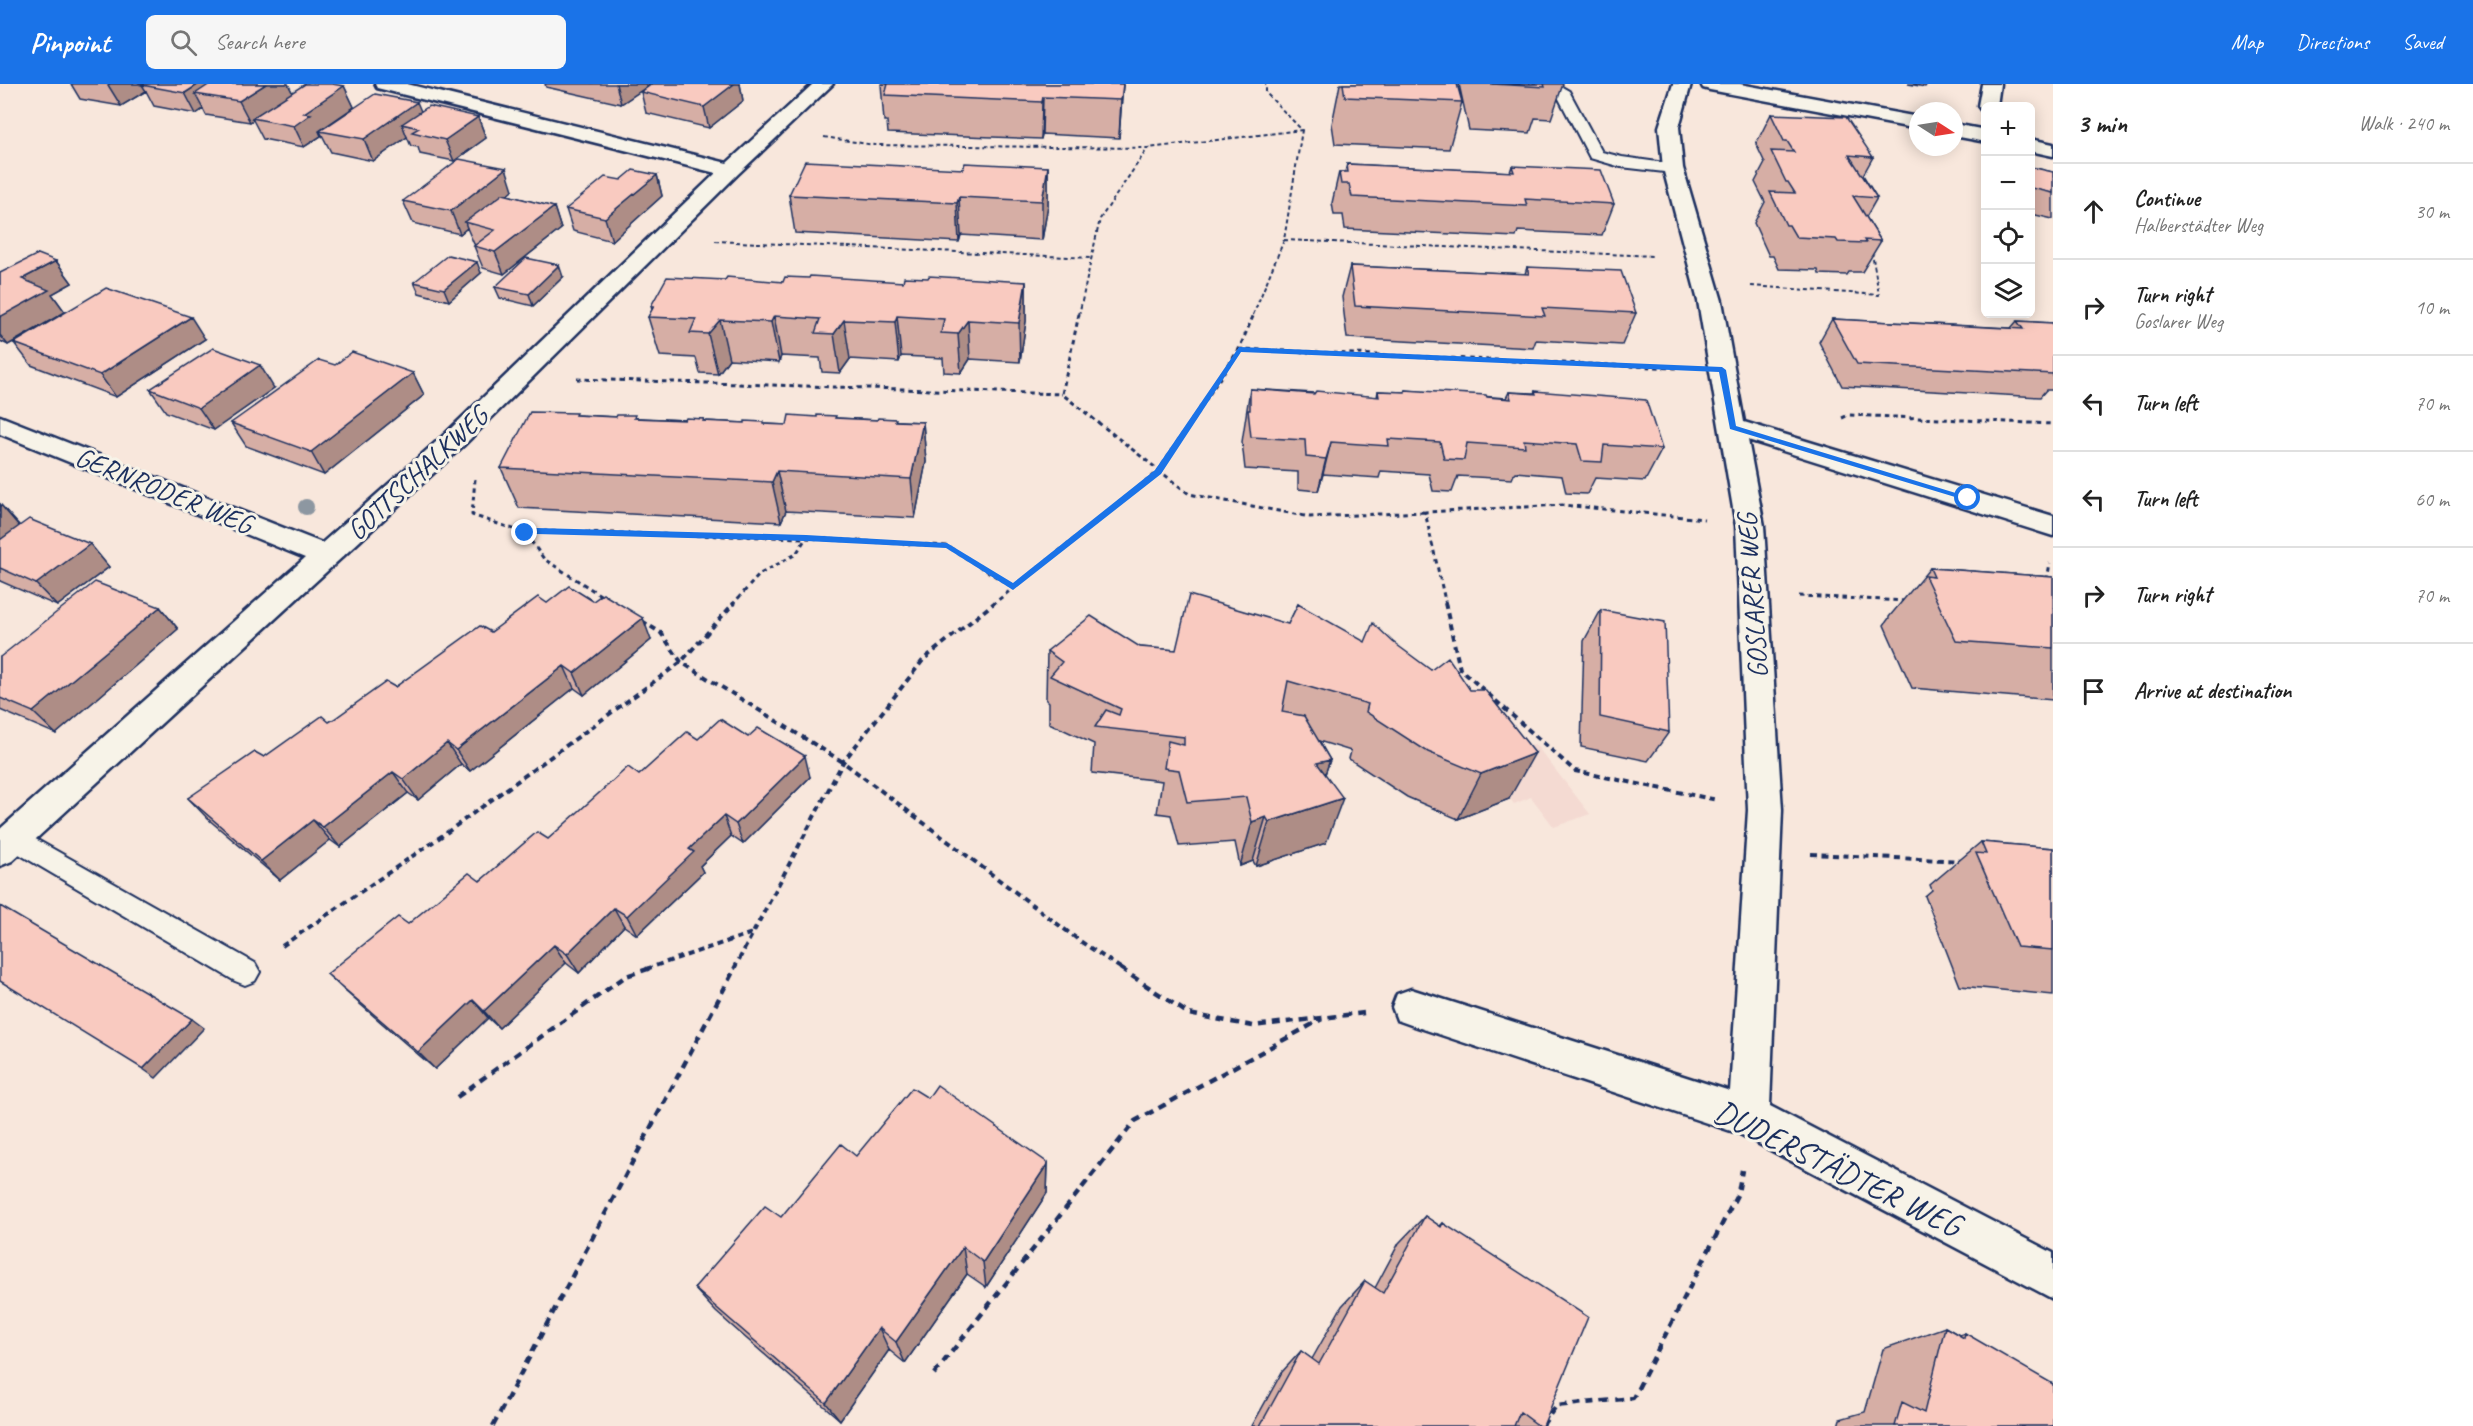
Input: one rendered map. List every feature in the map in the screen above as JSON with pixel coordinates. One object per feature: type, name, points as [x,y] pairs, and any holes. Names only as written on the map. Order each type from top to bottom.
[{"type":"street","points":[[384,84],[731,170]]},
{"type":"street","name":"GOTTSCHALKWEG","points":[[8,845],[454,440],[731,170],[824,84]]},
{"type":"street","name":"GOSLARER WEG","points":[[1682,84],[1669,127],[1673,168],[1710,301],[1750,526],[1765,810],[1749,1117]]},
{"type":"street","points":[[1710,84],[1909,121]]},
{"type":"street","points":[[1989,102],[1991,84]]},
{"type":"street","points":[[1963,131],[1981,133]]},
{"type":"street","points":[[2035,146],[2053,150]]},
{"type":"street","name":"GERNRODER WEG","points":[[0,424],[327,556]]},
{"type":"street","points":[[1733,427],[2053,526]]},
{"type":"street","name":"DUDERSTÄDTER WEG","points":[[1411,1007],[1749,1117],[2053,1277]]},
{"type":"lane","points":[[1562,91],[1596,155],[1620,162],[1673,168]]},
{"type":"lane","points":[[8,845],[244,972]]},
{"type":"path","points":[[1266,84],[1266,93],[1302,130]]},
{"type":"path","points":[[776,130],[874,145],[1148,148],[1302,130]]},
{"type":"path","points":[[493,1426],[843,762],[924,659],[1158,472],[1239,350],[1284,240],[1302,130]]},
{"type":"path","points":[[1062,394],[1100,219],[1148,148]]},
{"type":"path","points":[[662,239],[1092,258]]},
{"type":"path","points":[[1284,240],[1701,271],[1880,295],[1871,248]]},
{"type":"path","points":[[1239,350],[1722,370]]},
{"type":"path","points":[[520,377],[1062,394],[1158,472],[1189,494],[1310,517],[1563,505],[1683,515],[1750,526]]},
{"type":"path","points":[[1787,443],[1849,415],[2053,424]]},
{"type":"path","points":[[454,440],[478,450],[472,515],[525,533],[536,531],[806,538],[947,546],[1013,587]]},
{"type":"path","points":[[1425,512],[1460,669],[1575,771],[1765,810]]},
{"type":"path","points":[[525,533],[544,559],[612,602]]},
{"type":"path","points":[[244,972],[446,833],[681,662],[760,574],[796,554],[806,538]]},
{"type":"path","points":[[2046,584],[2051,561]]},
{"type":"path","points":[[1754,594],[1910,601]]},
{"type":"path","points":[[632,614],[661,633],[681,662],[843,762],[1080,941],[1190,1014],[1253,1026],[1411,1007]]},
{"type":"path","points":[[1762,852],[1972,861]]},
{"type":"path","points":[[457,1097],[626,976],[752,933]]},
{"type":"path","points":[[934,1374],[1135,1121],[1324,1018]]},
{"type":"path","points":[[1542,1426],[1556,1406],[1633,1398],[1738,1193],[1749,1117]]},
{"type":"shaded area","points":[[1462,737],[1495,751],[1535,744],[1590,814],[1554,827],[1531,797],[1514,804]]},
{"type":"building","points":[[199,84],[185,93],[142,85]]},
{"type":"building","points":[[210,84],[266,84],[239,101],[195,94]]},
{"type":"building","points":[[305,84],[344,86],[304,113],[311,114],[294,126],[252,118]]},
{"type":"building","points":[[652,84],[734,84],[704,107],[641,92]]},
{"type":"building","points":[[888,84],[1123,84],[1121,100],[1043,97],[1042,102],[885,95]]},
{"type":"building","points":[[1343,84],[1457,84],[1462,102],[1345,97]]},
{"type":"building","points":[[1492,84],[1544,84],[1545,87]]},
{"type":"building","points":[[375,94],[417,102],[364,139],[320,131]]},
{"type":"building","points":[[429,106],[478,117],[445,140],[412,132],[419,128],[402,124]]},
{"type":"building","points":[[1771,114],[1846,117],[1873,157],[1849,155],[1877,198],[1853,196],[1881,241],[1838,242],[1836,239],[1796,237],[1789,225],[1786,225],[1770,192],[1795,193],[1786,182],[1771,151],[1794,152],[1787,141],[1784,141]]},
{"type":"building","points":[[459,159],[506,168],[451,211],[403,201]]},
{"type":"building","points":[[805,161],[963,169],[965,163],[1048,167],[1042,201],[959,197],[957,203],[789,195]]},
{"type":"building","points":[[1347,164],[1514,172],[1512,166],[1601,170],[1614,204],[1525,199],[1527,206],[1352,197],[1349,184],[1341,184],[1339,172],[1348,172]]},
{"type":"building","points":[[2035,168],[2053,172],[2053,193],[2035,189]]},
{"type":"building","points":[[633,170],[657,175],[605,218],[566,209],[605,177],[621,180]]},
{"type":"building","points":[[503,194],[554,207],[495,252],[474,246],[495,230],[465,222]]},
{"type":"building","points":[[38,254],[56,261],[22,279],[49,290],[0,317],[0,273]]},
{"type":"building","points":[[448,255],[477,262],[444,289],[414,282]]},
{"type":"building","points":[[526,258],[559,265],[529,294],[495,287]]},
{"type":"building","points":[[1350,266],[1529,274],[1527,267],[1621,271],[1636,313],[1542,308],[1545,316],[1355,306]]},
{"type":"building","points":[[810,276],[903,282],[904,277],[928,278],[929,276],[1026,282],[1019,323],[968,320],[958,334],[941,333],[944,319],[897,316],[895,322],[844,320],[834,334],[815,333],[820,319],[774,316],[771,322],[720,320],[708,334],[690,333],[696,319],[648,317],[654,306],[651,306],[667,277],[725,280],[727,277],[783,282],[785,277],[809,278]]},
{"type":"building","points":[[106,288],[191,317],[100,375],[14,343]]},
{"type":"building","points":[[1832,319],[2023,329],[2017,321],[2053,323],[2053,374],[1857,364]]},
{"type":"building","points":[[213,348],[260,365],[199,408],[150,389]]},
{"type":"building","points":[[352,352],[413,373],[311,452],[231,423],[319,360],[335,365]]},
{"type":"building","points":[[1250,389],[1314,394],[1316,391],[1379,397],[1378,391],[1405,392],[1405,390],[1486,395],[1487,397],[1511,399],[1509,392],[1536,394],[1535,391],[1646,400],[1662,449],[1604,445],[1602,462],[1582,461],[1577,444],[1524,440],[1525,447],[1467,443],[1464,460],[1444,459],[1440,442],[1388,439],[1389,446],[1331,442],[1326,459],[1306,457],[1305,440],[1251,437],[1248,410],[1250,410]]},
{"type":"building","points":[[530,412],[616,417],[617,415],[635,415],[634,418],[685,420],[686,418],[704,419],[703,421],[745,423],[745,421],[787,425],[789,415],[923,422],[911,479],[777,471],[772,482],[501,468]]},
{"type":"building","points":[[29,519],[90,544],[36,584],[0,568],[0,540]]},
{"type":"building","points":[[1930,568],[2053,577],[2053,648],[1956,641],[1925,576],[1934,577]]},
{"type":"building","points":[[95,582],[160,607],[33,712],[0,698],[0,657]]},
{"type":"building","points":[[569,586],[593,601],[603,594],[643,618],[574,673],[564,666],[456,750],[447,743],[403,779],[393,772],[323,827],[313,820],[261,861],[188,798],[255,752],[264,757],[322,716],[329,722],[386,682],[395,687],[480,626],[491,632],[538,597],[547,603]]},
{"type":"building","points":[[1189,595],[1288,624],[1298,604],[1365,642],[1373,623],[1393,642],[1431,670],[1448,657],[1470,690],[1485,690],[1535,753],[1481,774],[1428,752],[1366,712],[1368,704],[1288,681],[1282,712],[1304,716],[1330,760],[1317,763],[1343,798],[1269,822],[1266,817],[1252,822],[1246,797],[1187,802],[1179,770],[1164,768],[1168,741],[1184,745],[1184,737],[1095,727],[1106,710],[1119,715],[1121,709],[1050,676],[1062,662],[1047,651],[1091,616],[1140,647],[1176,650]]},
{"type":"building","points":[[1601,610],[1665,622],[1669,732],[1600,717]]},
{"type":"building","points":[[720,719],[748,737],[758,728],[805,756],[736,824],[724,816],[689,849],[694,852],[627,916],[614,908],[567,954],[554,945],[484,1011],[473,1000],[418,1052],[327,974],[398,917],[408,924],[469,873],[480,881],[537,832],[548,839],[628,767],[639,775],[687,732],[698,739]]},
{"type":"building","points":[[1981,842],[2053,848],[2053,950],[2017,947],[1976,853],[1986,854]]},
{"type":"building","points":[[0,906],[192,1019],[143,1069],[0,981]]},
{"type":"building","points":[[937,1085],[1048,1163],[983,1262],[963,1247],[896,1342],[879,1328],[826,1403],[694,1288],[765,1206],[781,1217],[841,1144],[856,1156],[912,1088],[928,1098]]},
{"type":"building","points":[[1425,1216],[1441,1227],[1443,1223],[1588,1317],[1543,1426],[1539,1426],[1520,1412],[1514,1426],[1260,1426],[1301,1351],[1319,1364],[1365,1281],[1383,1293]]},
{"type":"building","points":[[1945,1327],[1964,1338],[1965,1333],[2053,1384],[2053,1426],[1895,1426],[1902,1402],[1924,1413]]},
{"type":"route","points":[[525,533],[536,531],[806,538],[947,546],[1013,587],[1158,472],[1239,350],[1722,370],[1733,427],[1968,498]]}]
